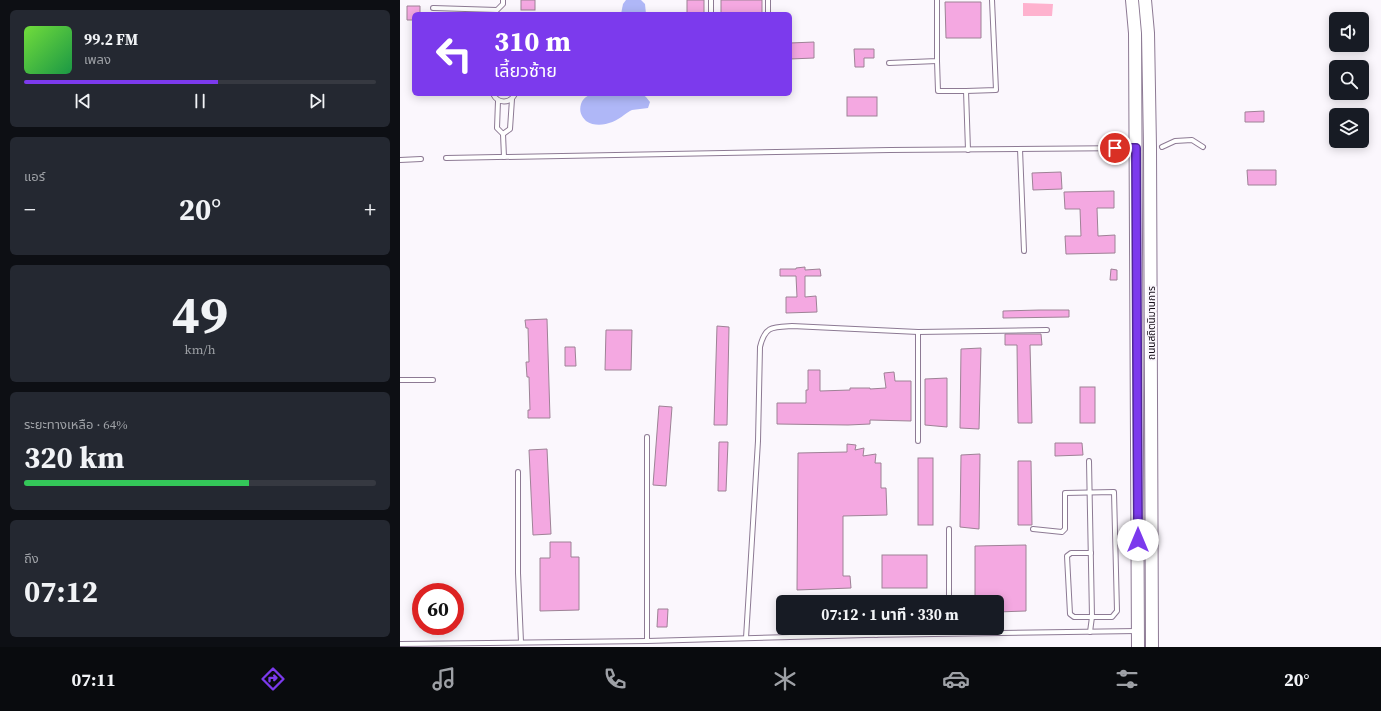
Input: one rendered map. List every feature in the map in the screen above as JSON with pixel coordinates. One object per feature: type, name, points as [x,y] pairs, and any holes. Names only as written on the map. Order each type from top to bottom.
[{"type":"main road","name":"ถนนสถิตนิมานการ","points":[[1132,0],[1135,33],[1138,647]]},
{"type":"main road","name":"ถนนสถิตนิมานการ","points":[[1144,0],[1148,33],[1156,147],[1152,647]]},
{"type":"main road","points":[[1136,148],[1156,147]]},
{"type":"main road","points":[[1138,631],[1152,631]]},
{"type":"lane","points":[[433,8],[497,10],[503,4],[503,0]]},
{"type":"lane","points":[[711,0],[711,12]]},
{"type":"lane","points":[[768,0],[768,12]]},
{"type":"lane","points":[[937,0],[938,91],[996,90],[992,0]]},
{"type":"lane","points":[[889,63],[937,61]]},
{"type":"lane","points":[[966,91],[968,150]]},
{"type":"lane","points":[[494,96],[498,101],[497,128],[503,134],[504,157]]},
{"type":"lane","points":[[503,134],[510,129],[512,99],[514,96]]},
{"type":"lane","points":[[498,101],[505,102],[512,99]]},
{"type":"lane","points":[[1156,147],[1175,141],[1192,140],[1203,147]]},
{"type":"lane","points":[[446,158],[560,155],[1136,148]]},
{"type":"lane","points":[[1020,149],[1024,251]]},
{"type":"lane","points":[[400,160],[421,160]]},
{"type":"lane","points":[[746,638],[758,441],[760,347],[763,336],[767,330],[777,327],[918,332],[1047,330]]},
{"type":"lane","points":[[918,332],[918,441]]},
{"type":"lane","points":[[400,380],[433,380]]},
{"type":"lane","points":[[647,437],[647,641]]},
{"type":"lane","points":[[1089,460],[1092,618],[1090,632]]},
{"type":"lane","points":[[518,472],[518,573],[521,642]]},
{"type":"lane","points":[[1033,529],[1062,532],[1065,529],[1065,492],[1114,492],[1117,611],[1112,617],[1074,617],[1070,614],[1067,556],[1071,553],[1091,553]]},
{"type":"lane","points":[[949,529],[949,595]]},
{"type":"lane","points":[[1004,633],[1138,631]]},
{"type":"lane","points":[[400,644],[440,645],[876,635]]},
{"type":"shaded area","points":[[1023,3],[1053,4],[1052,16],[1023,16]]},
{"type":"water","points":[[626,0],[641,0],[645,4],[646,12],[621,12],[623,4]]},
{"type":"water","points":[[587,96],[645,96],[650,102],[648,108],[632,110],[611,123],[596,125],[586,121],[582,115],[580,107],[583,100]]},
{"type":"building","points":[[521,0],[535,0],[535,10],[521,10]]},
{"type":"building","points":[[687,0],[704,0],[704,12],[687,12]]},
{"type":"building","points":[[721,0],[762,0],[762,12],[721,12]]},
{"type":"building","points":[[945,2],[981,2],[981,38],[946,38]]},
{"type":"building","points":[[407,6],[420,6],[420,12],[412,12],[412,20],[407,20]]},
{"type":"building","points":[[814,42],[814,58],[792,59],[792,43]]},
{"type":"building","points":[[854,49],[874,49],[874,58],[864,58],[864,67],[855,67]]},
{"type":"building","points":[[847,97],[877,97],[877,116],[847,116]]},
{"type":"building","points":[[1264,111],[1264,122],[1245,122],[1245,112]]},
{"type":"building","points":[[1247,170],[1276,170],[1276,185],[1248,185]]},
{"type":"building","points":[[1061,172],[1062,189],[1033,190],[1032,173]]},
{"type":"building","points":[[1114,191],[1114,208],[1097,208],[1098,236],[1115,235],[1115,253],[1066,254],[1065,236],[1081,236],[1080,209],[1065,209],[1064,192]]},
{"type":"building","points":[[805,267],[805,270],[820,269],[821,276],[805,276],[805,297],[816,296],[817,312],[786,313],[786,297],[797,297],[796,276],[780,276],[780,269],[796,269]]},
{"type":"building","points":[[1111,269],[1117,270],[1117,280],[1110,280]]},
{"type":"building","points":[[1069,310],[1069,317],[1003,318],[1003,311]]},
{"type":"building","points":[[547,319],[550,418],[528,418],[528,410],[530,410],[529,377],[527,377],[526,362],[529,362],[528,328],[526,328],[525,320]]},
{"type":"building","points":[[717,326],[729,327],[727,425],[714,425]]},
{"type":"building","points":[[606,330],[632,330],[631,370],[605,370]]},
{"type":"building","points":[[1005,334],[1041,334],[1042,345],[1030,345],[1032,423],[1018,423],[1017,345],[1005,345]]},
{"type":"building","points":[[565,347],[575,347],[576,366],[565,366]]},
{"type":"building","points":[[981,348],[979,429],[960,428],[961,349]]},
{"type":"building","points":[[808,370],[820,370],[820,391],[850,390],[850,388],[886,388],[884,373],[894,372],[895,381],[911,381],[911,421],[870,420],[870,424],[848,425],[777,424],[777,403],[806,403],[806,390],[808,390]]},
{"type":"building","points":[[947,378],[947,427],[925,425],[925,379]]},
{"type":"building","points":[[1080,387],[1095,387],[1095,423],[1080,423]]},
{"type":"building","points":[[659,406],[672,407],[666,486],[653,485]]},
{"type":"building","points":[[719,442],[728,442],[726,491],[718,491]]},
{"type":"building","points":[[1055,443],[1082,443],[1083,455],[1055,456]]},
{"type":"building","points":[[847,444],[856,445],[855,450],[864,448],[863,456],[876,454],[875,463],[881,463],[881,488],[886,488],[887,515],[843,516],[843,576],[850,576],[851,588],[797,590],[798,453],[847,452]]},
{"type":"building","points":[[547,449],[551,534],[533,535],[529,450]]},
{"type":"building","points":[[980,454],[979,529],[960,527],[961,455]]},
{"type":"building","points":[[918,458],[933,458],[933,525],[918,525]]},
{"type":"building","points":[[1018,461],[1031,461],[1032,525],[1018,525]]},
{"type":"building","points":[[550,542],[571,542],[571,557],[579,557],[579,610],[540,611],[540,558],[550,558]]},
{"type":"building","points":[[1026,545],[1026,611],[1004,612],[1004,595],[975,595],[975,546]]},
{"type":"building","points":[[882,555],[927,555],[927,588],[882,588]]},
{"type":"building","points":[[658,609],[668,609],[667,627],[657,627]]},
{"type":"route","points":[[1115,148],[1136,148],[1138,540]]}]
